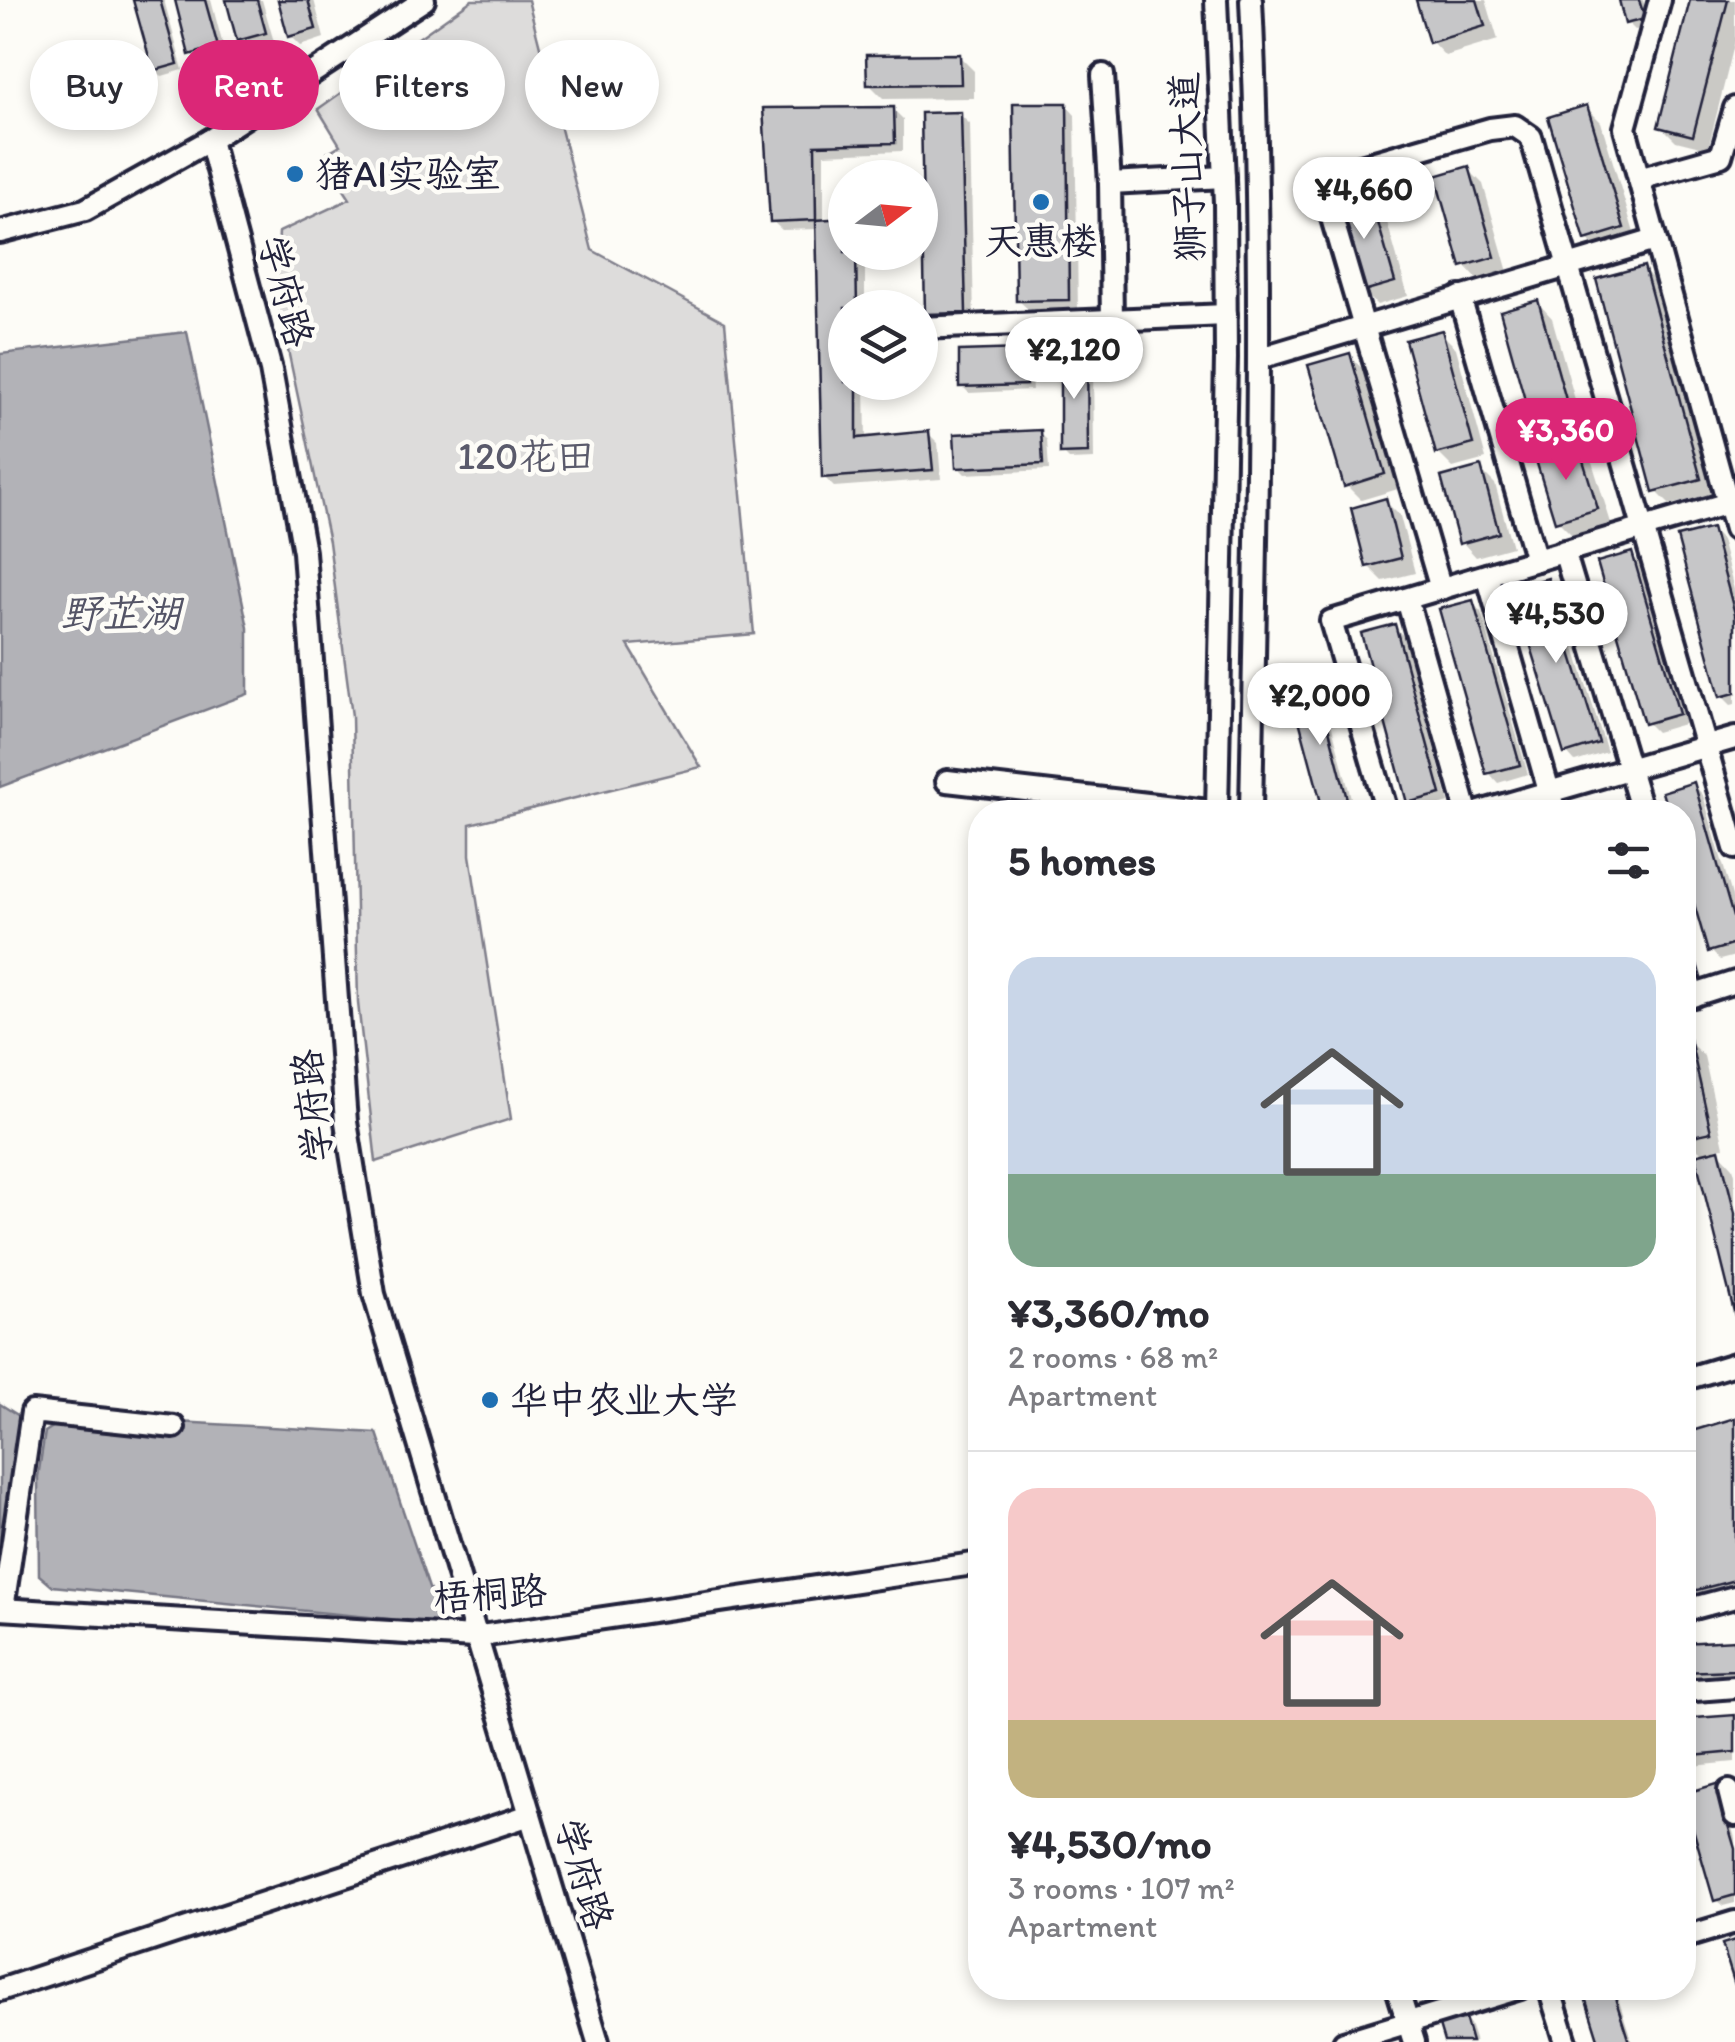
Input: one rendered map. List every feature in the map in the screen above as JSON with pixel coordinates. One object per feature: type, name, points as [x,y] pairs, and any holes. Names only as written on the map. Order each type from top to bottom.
[{"type":"street","points":[[0,232],[86,210],[210,140],[424,0]]},
{"type":"street","name":"狮子山大道","points":[[1216,0],[1226,315],[1217,800]]},
{"type":"street","name":"狮子山大道","points":[[1251,0],[1260,358],[1251,800]]},
{"type":"street","points":[[1660,0],[1625,128],[1731,502],[1735,529]]},
{"type":"street","points":[[1102,76],[1110,183],[1112,320]]},
{"type":"street","points":[[1639,179],[1721,156],[1735,108]]},
{"type":"street","points":[[1441,589],[1326,201],[1329,183],[1340,172],[1490,129],[1515,126],[1531,137],[1735,848]]},
{"type":"street","name":"学府路","points":[[210,140],[270,370],[304,552],[346,1122],[374,1294],[598,2042]]},
{"type":"street","points":[[1110,183],[1224,177]]},
{"type":"street","points":[[1260,358],[1655,240]]},
{"type":"street","points":[[1460,298],[1536,560]]},
{"type":"street","points":[[938,327],[1226,315]]},
{"type":"street","points":[[1383,800],[1331,622],[1731,502]]},
{"type":"street","points":[[1564,552],[1639,800]]},
{"type":"street","points":[[1486,575],[1552,800]]},
{"type":"street","points":[[1406,599],[1465,800]]},
{"type":"street","points":[[1558,800],[1630,768],[1735,738]]},
{"type":"street","points":[[947,781],[1112,800]]},
{"type":"street","points":[[1696,995],[1735,982]]},
{"type":"street","points":[[1696,1376],[1735,1364]]},
{"type":"street","points":[[2,1609],[32,1412],[174,1426]]},
{"type":"street","name":"梧桐路","points":[[2,1609],[474,1638],[968,1564]]},
{"type":"street","points":[[1696,1607],[1735,1597]]},
{"type":"street","points":[[1696,1689],[1735,1688]]},
{"type":"street","points":[[1728,1790],[1735,1815]]},
{"type":"street","points":[[0,1990],[530,1815]]},
{"type":"street","points":[[1696,1934],[1735,1922]]},
{"type":"street","points":[[1401,2000],[1411,2032]]},
{"type":"street","points":[[1344,2042],[1411,2032],[1490,2000]]},
{"type":"street","points":[[1553,2000],[1566,2042]]},
{"type":"green space","name":"120花田","points":[[472,0],[528,0],[538,40],[525,40],[525,130],[561,130],[592,250],[725,322],[754,634],[628,645],[701,767],[470,824],[470,855],[511,1119],[376,1162],[358,1003],[352,716],[329,542],[276,294],[279,232],[350,199],[322,156],[340,145],[319,108],[339,94],[339,130],[505,130],[505,40],[415,40]]},
{"type":"water","name":"野芷湖","points":[[187,332],[248,628],[248,694],[0,787],[0,354]]},
{"type":"water","points":[[0,1404],[24,1419],[0,1570]]},
{"type":"water","points":[[70,1416],[377,1433],[441,1624],[52,1586],[39,1575],[38,1477],[45,1432]]},
{"type":"building","points":[[133,0],[160,0],[178,64],[158,70],[158,40],[144,40]]},
{"type":"building","points":[[175,0],[205,0],[216,40],[185,40]]},
{"type":"building","points":[[226,0],[257,0],[266,33],[237,40]]},
{"type":"building","points":[[278,0],[308,0],[316,29],[288,37]]},
{"type":"building","points":[[1416,0],[1477,0],[1485,26],[1429,43]]},
{"type":"building","points":[[1619,0],[1639,0],[1645,19],[1625,24]]},
{"type":"building","points":[[1690,0],[1728,0],[1693,136],[1658,127]]},
{"type":"building","points":[[960,54],[961,84],[867,85],[866,55]]},
{"type":"building","name":"天惠楼","points":[[1013,103],[1067,103],[1069,300],[1016,301]]},
{"type":"building","points":[[1587,105],[1624,228],[1585,240],[1548,117]]},
{"type":"building","points":[[894,107],[895,143],[815,145],[816,220],[770,222],[763,108]]},
{"type":"building","points":[[961,112],[966,313],[938,314],[938,290],[925,290],[924,270],[938,270],[938,160],[922,160],[921,113]]},
{"type":"building","points":[[1469,166],[1495,257],[1461,267],[1435,176]]},
{"type":"building","points":[[1369,191],[1395,282],[1360,292],[1334,201]]},
{"type":"building","points":[[828,219],[828,270],[856,270],[857,290],[828,290],[828,400],[857,400],[857,438],[929,431],[933,470],[822,478],[816,220]]},
{"type":"building","points":[[1644,266],[1701,479],[1653,492],[1596,279]]},
{"type":"building","points":[[1538,300],[1570,414],[1532,425],[1500,311]]},
{"type":"building","points":[[1442,330],[1473,444],[1436,454],[1405,340]]},
{"type":"building","points":[[1023,349],[1026,385],[959,387],[959,351]]},
{"type":"building","points":[[1060,350],[1087,351],[1088,453],[1060,454]]},
{"type":"building","points":[[1350,353],[1385,474],[1344,487],[1308,365]]},
{"type":"building","points":[[1041,430],[1043,464],[956,468],[954,434]]},
{"type":"building","points":[[1578,444],[1598,509],[1555,522],[1535,457]]},
{"type":"building","points":[[1481,466],[1499,533],[1459,544],[1441,477]]},
{"type":"building","points":[[1386,498],[1401,558],[1366,567],[1351,508]]},
{"type":"building","points":[[1712,528],[1735,614],[1735,693],[1720,697],[1677,537]]},
{"type":"building","points":[[1632,552],[1679,714],[1644,724],[1597,562]]},
{"type":"building","points":[[1548,578],[1599,743],[1564,754],[1513,588]]},
{"type":"building","points":[[1473,600],[1520,765],[1486,774],[1439,609]]},
{"type":"building","points":[[1395,624],[1441,794],[1406,800],[1361,633]]},
{"type":"building","points":[[1318,687],[1347,800],[1320,800],[1292,694]]},
{"type":"building","points":[[1694,782],[1735,924],[1735,944],[1708,952],[1696,910],[1696,800],[1664,800],[1662,792]]},
{"type":"building","points":[[1696,1066],[1711,1132],[1696,1135]]},
{"type":"building","points":[[1719,1149],[1735,1213],[1735,1316],[1696,1159],[1696,1155]]},
{"type":"building","points":[[1735,1418],[1735,1580],[1696,1590],[1696,1430]]},
{"type":"building","points":[[1735,1640],[1735,1670],[1696,1671],[1696,1642]]},
{"type":"building","points":[[1735,1715],[1735,1752],[1696,1756],[1696,1718]]},
{"type":"building","points":[[1716,1784],[1735,1849],[1735,1895],[1714,1901],[1696,1839],[1696,1790]]},
{"type":"building","points":[[1735,1940],[1735,1985],[1722,1944]]},
{"type":"building","points":[[1586,2000],[1616,2000],[1629,2042],[1599,2042]]},
{"type":"building","points":[[1464,2014],[1472,2042],[1444,2042],[1438,2022]]},
{"type":"place","name":"猪AI实验室","points":[[295,174]]},
{"type":"place","name":"天惠楼","points":[[1041,202]]},
{"type":"place","name":"华中农业大学","points":[[490,1400]]}]
